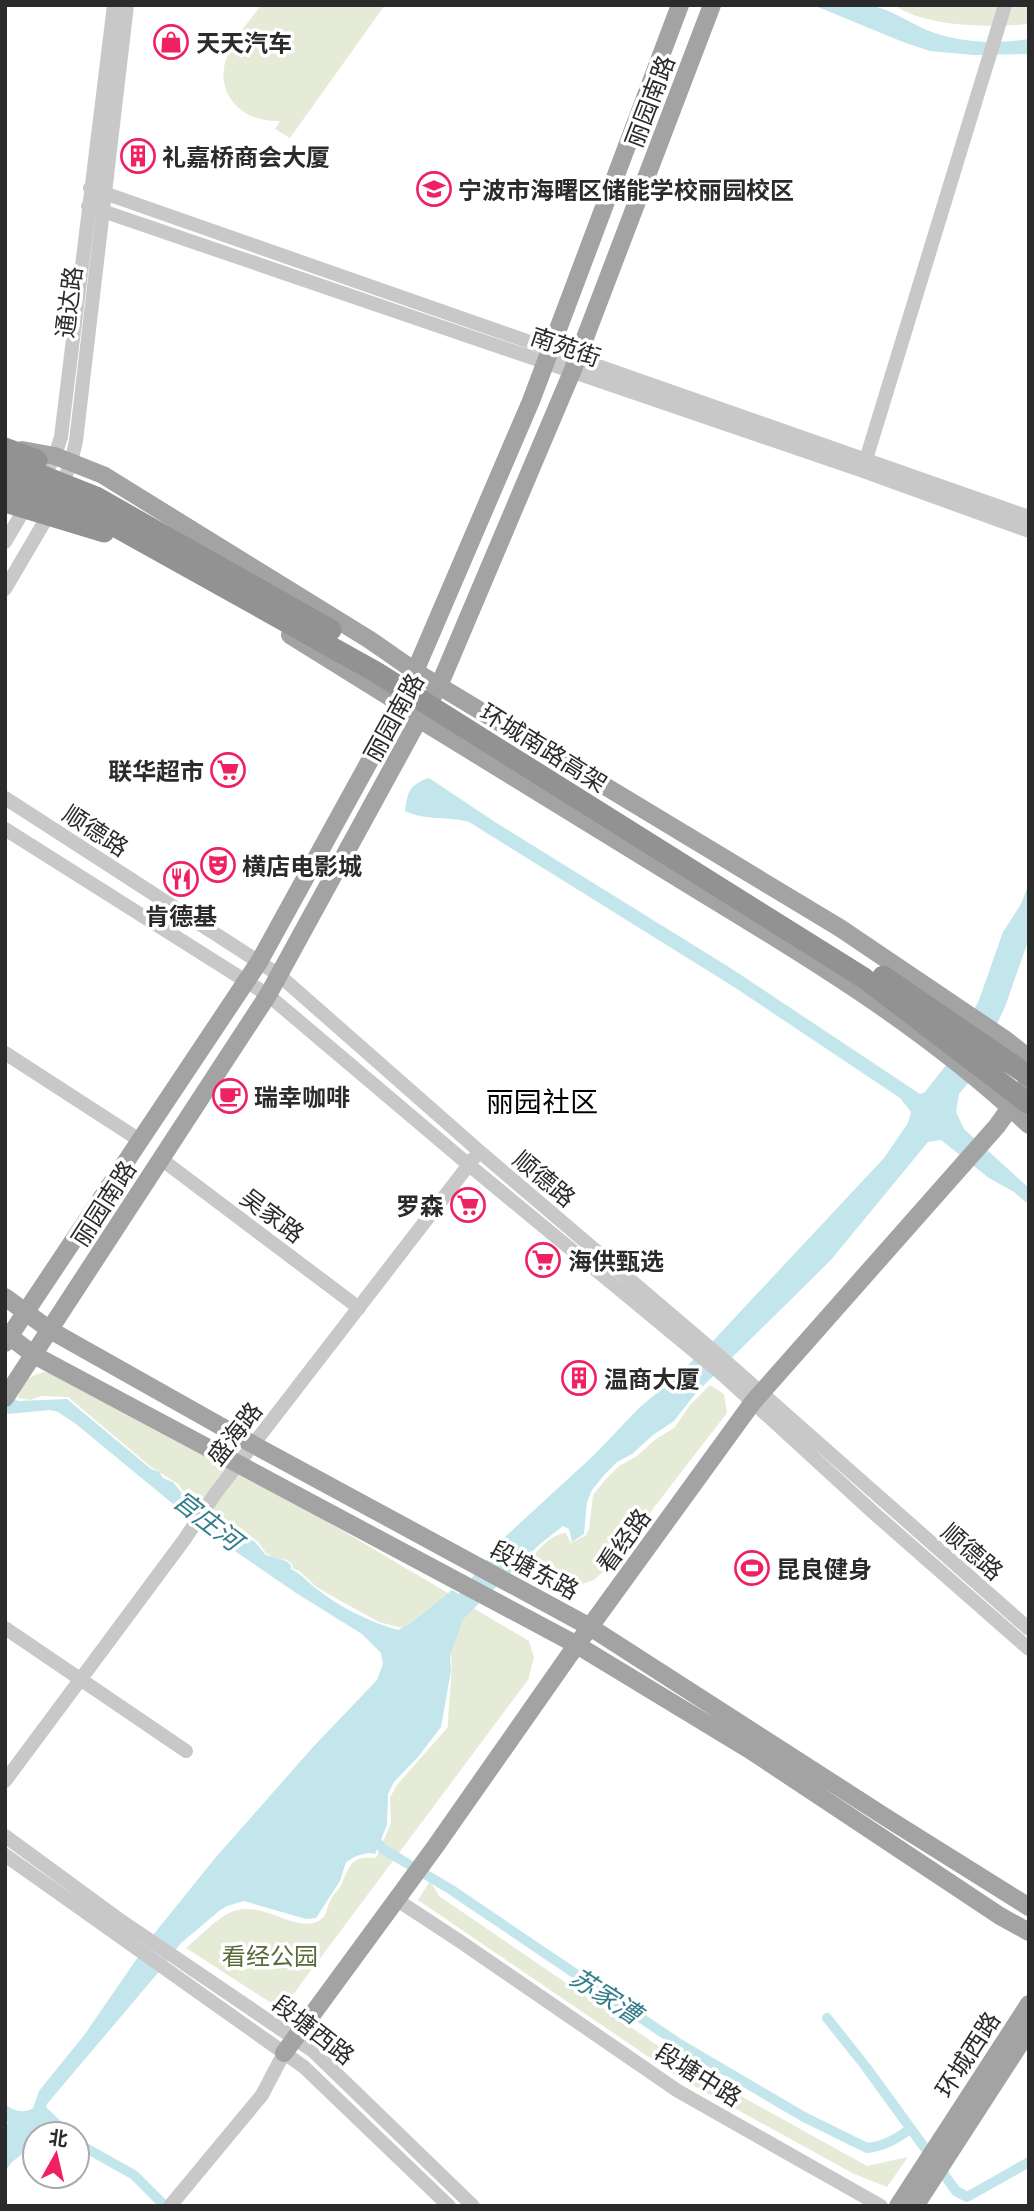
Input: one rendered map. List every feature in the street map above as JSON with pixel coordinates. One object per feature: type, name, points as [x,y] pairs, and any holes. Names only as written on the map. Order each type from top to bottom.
[{"type":"highway","points":[[5,448],[95,482],[133,504],[178,551]]},
{"type":"highway","name":"环城南路高架","points":[[5,464],[23,468],[96,497],[178,551],[864,978],[1020,1106]]},
{"type":"highway","name":"环城南路高架","points":[[5,480],[82,508],[178,551],[402,671],[858,959],[1029,1077]]},
{"type":"highway","points":[[5,502],[178,551]]},
{"type":"main road","name":"丽园南路","points":[[7,1338],[260,962],[401,704],[548,356],[680,5]]},
{"type":"main road","name":"丽园南路","points":[[5,1398],[268,995],[439,686],[574,365],[712,5]]},
{"type":"main road","points":[[5,448],[63,459],[114,482],[370,640],[416,672],[840,928],[1029,1058]]},
{"type":"main road","points":[[5,488],[123,531],[401,704],[419,719],[821,965],[995,1092],[1020,1106],[1029,1125]]},
{"type":"main road","name":"看经路","points":[[289,2045],[397,1900],[577,1645],[757,1398],[977,1149],[1020,1106],[1029,1077]]},
{"type":"main road","name":"段塘东路","points":[[5,1297],[50,1330],[254,1445],[590,1627],[1029,1907]]},
{"type":"main road","name":"段塘东路","points":[[7,1338],[34,1355],[577,1645],[750,1750],[1000,1916],[1029,1932]]},
{"type":"main road","name":"环城西路","points":[[951,2138],[1029,2004]]},
{"type":"main road","name":"环城西路","points":[[951,2138],[1029,2031]]},
{"type":"main road","points":[[898,2206],[926,2177],[951,2138]]},
{"type":"main road","points":[[915,2206],[926,2177]]},
{"type":"street","name":"通达路","points":[[5,542],[32,496],[76,441],[114,5]]},
{"type":"street","name":"通达路","points":[[97,190],[127,5]]},
{"type":"street","points":[[864,465],[1006,5]]},
{"type":"street","name":"南苑街","points":[[97,190],[548,356],[864,465],[1029,517]]},
{"type":"street","name":"南苑街","points":[[95,209],[548,356]]},
{"type":"street","name":"通达路","points":[[5,589],[55,505],[63,459]]},
{"type":"street","name":"南苑街","points":[[864,465],[1029,531]]},
{"type":"street","name":"顺德路","points":[[5,798],[279,975],[697,1345]]},
{"type":"street","name":"顺德路","points":[[5,829],[268,995],[469,1165],[726,1369],[875,1514],[1029,1649]]},
{"type":"street","points":[[5,1053],[141,1141]]},
{"type":"street","name":"盛海路","points":[[5,1781],[184,1540],[215,1494],[479,1152]]},
{"type":"street","name":"吴家路","points":[[161,1159],[359,1308]]},
{"type":"street","name":"顺德路","points":[[757,1398],[1029,1629]]},
{"type":"street","points":[[5,1628],[186,1751]]},
{"type":"street","points":[[5,1836],[139,1941]]},
{"type":"street","points":[[5,1855],[139,1941],[289,2045],[304,2067],[449,2206]]},
{"type":"street","name":"段塘中路","points":[[397,1900],[678,2091],[881,2206]]},
{"type":"street","points":[[174,2201],[262,2095],[289,2045]]},
{"type":"street","name":"段塘西路","points":[[289,2045],[313,2051],[473,2206]]},
{"type":"green space","points":[[261,5],[385,5],[290,138],[275,129],[280,121],[254,117],[234,104],[224,82],[224,70],[230,49]]},
{"type":"green space","points":[[894,5],[1029,5],[1029,24],[978,26],[940,22],[923,18]]},
{"type":"green space","name":"看经公园","points":[[44,1372],[60,1376],[250,1476],[529,1641],[534,1658],[528,1680],[292,1996],[279,2008],[186,1948],[222,1917],[239,1910],[263,1911],[307,1924],[322,1918],[353,1862],[362,1858],[376,1858],[391,1823],[390,1798],[396,1786],[448,1727],[451,1654],[402,1628],[379,1622],[346,1604],[318,1588],[292,1568],[293,1565],[287,1560],[274,1558],[266,1553],[258,1542],[243,1531],[221,1526],[187,1497],[178,1484],[151,1467],[68,1397],[42,1396],[30,1400],[18,1398],[26,1380]]},
{"type":"green space","points":[[710,1385],[724,1394],[727,1413],[608,1567],[594,1580],[577,1586],[530,1566],[529,1562],[536,1553],[555,1536],[566,1533],[571,1543],[586,1535],[593,1495],[606,1479],[619,1466],[674,1428],[691,1404]]},
{"type":"green space","points":[[430,1881],[439,1896],[692,2069],[867,2166],[908,2157],[887,2187],[854,2174],[678,2077],[418,1900]]},
{"type":"water","points":[[853,4],[876,7],[932,32],[968,40],[1005,42],[1029,39],[1029,54],[973,55],[930,51],[813,5]]},
{"type":"water","name":"官庄河","points":[[429,778],[732,969],[920,1094],[925,1092],[946,1065],[979,1000],[1003,932],[1021,904],[1029,883],[1029,938],[1005,1007],[969,1082],[959,1094],[956,1112],[964,1129],[1029,1188],[1029,1205],[941,1140],[928,1142],[830,1261],[696,1393],[674,1421],[632,1454],[617,1462],[605,1474],[592,1490],[587,1502],[584,1534],[572,1542],[569,1529],[563,1526],[540,1544],[463,1619],[450,1656],[451,1671],[441,1727],[394,1782],[388,1794],[387,1825],[375,1854],[356,1856],[346,1862],[340,1881],[316,1918],[306,1919],[244,1901],[219,1911],[180,1944],[47,2104],[46,2107],[59,2120],[21,2120],[21,2155],[5,2171],[5,2127],[8,2123],[5,2104],[19,2111],[33,2108],[39,2091],[85,2034],[153,1935],[216,1857],[313,1747],[377,1680],[383,1664],[381,1653],[362,1634],[207,1532],[76,1424],[50,1410],[9,1414],[5,1411],[5,1393],[18,1401],[67,1399],[151,1469],[173,1482],[186,1498],[220,1528],[243,1533],[266,1555],[286,1561],[291,1565],[291,1569],[327,1597],[366,1619],[398,1630],[410,1624],[452,1590],[459,1594],[506,1536],[712,1342],[884,1158],[908,1123],[911,1112],[900,1098],[734,987],[469,822],[420,816],[405,811],[407,798],[417,783]]},
{"type":"waterway","name":"苏家漕","points":[[371,1834],[383,1849],[450,1889],[678,2043],[804,2117],[867,2148],[890,2142],[910,2129]]},
{"type":"waterway","name":"苏家漕","points":[[827,2018],[956,2191],[967,2197],[1029,2162]]},
{"type":"waterway","points":[[91,2151],[134,2175],[165,2206]]},
{"type":"place","name":"天天汽车","points":[[171,42]]},
{"type":"place","name":"礼嘉桥商会大厦","points":[[138,156]]},
{"type":"place","name":"宁波市海曙区储能学校丽园校区","points":[[434,189]]},
{"type":"place","name":"联华超市","points":[[228,770]]},
{"type":"place","name":"横店电影城","points":[[218,865]]},
{"type":"place","name":"肯德基","points":[[181,879]]},
{"type":"place","name":"瑞幸咖啡","points":[[230,1096]]},
{"type":"place","name":"罗森","points":[[468,1205]]},
{"type":"place","name":"海供甄选","points":[[543,1260]]},
{"type":"place","name":"温商大厦","points":[[579,1378]]},
{"type":"place","name":"昆良健身","points":[[752,1568]]},
{"type":"district","name":"丽园社区","points":[[542,1101]]}]
